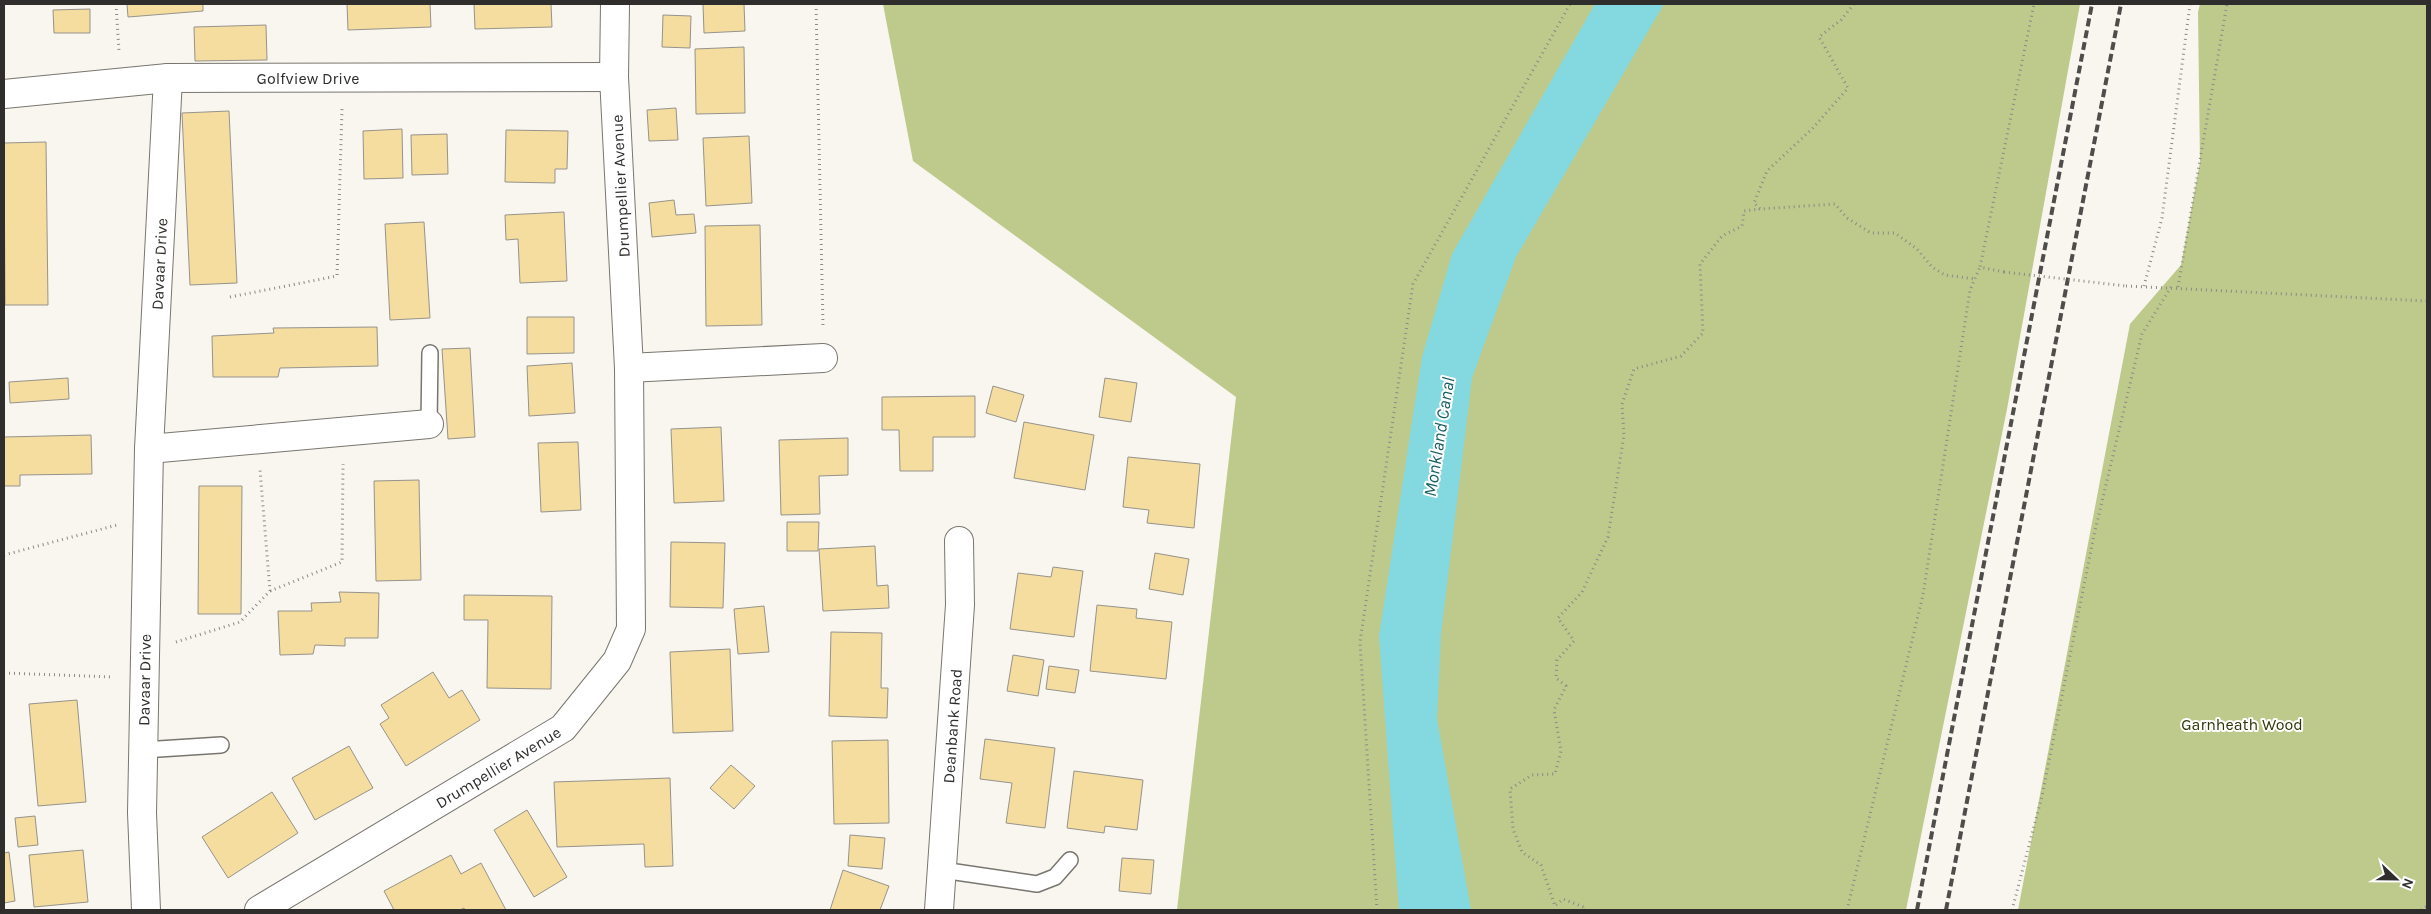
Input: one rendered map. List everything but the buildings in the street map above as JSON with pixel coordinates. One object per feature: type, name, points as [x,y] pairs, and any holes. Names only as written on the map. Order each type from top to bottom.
[{"type":"street","name":"Drumpellier Avenue","points":[[259,910],[564,728],[617,661],[631,628],[629,368],[614,77],[616,4]]},
{"type":"street","name":"Golfview Drive","points":[[4,94],[168,78],[614,77]]},
{"type":"street","name":"Davaar Drive","points":[[146,910],[142,813],[149,449],[168,78]]},
{"type":"street","points":[[629,368],[823,358]]},
{"type":"street","points":[[149,449],[429,424]]},
{"type":"street","name":"Deanbank Road","points":[[939,910],[960,605],[959,541]]},
{"type":"lane","points":[[429,424],[430,354]]},
{"type":"lane","points":[[143,750],[221,745]]},
{"type":"lane","points":[[942,870],[1037,884],[1055,877],[1070,860]]},
{"type":"path","points":[[116,4],[120,84]]},
{"type":"path","points":[[816,4],[823,358]]},
{"type":"path","points":[[1377,910],[1360,642],[1413,284],[1570,4]]},
{"type":"path","points":[[1760,209],[1754,203],[1767,170],[1813,128],[1848,88],[1819,37],[1841,20],[1854,4]]},
{"type":"path","points":[[1846,910],[1923,596],[1970,290],[1980,267],[2034,4]]},
{"type":"path","points":[[2144,286],[2162,218],[2190,4]]},
{"type":"path","points":[[2178,287],[2227,4]]},
{"type":"path","points":[[230,297],[337,276],[343,78]]},
{"type":"path","points":[[1585,910],[1586,908],[1563,899],[1555,906],[1541,865],[1522,852],[1513,829],[1510,789],[1532,775],[1555,774],[1561,751],[1554,710],[1566,686],[1556,678],[1557,660],[1574,641],[1558,618],[1582,592],[1608,537],[1624,436],[1622,404],[1634,369],[1681,356],[1703,333],[1700,264],[1722,236],[1742,226],[1744,211],[1835,204],[1847,218],[1871,233],[1895,233],[1917,249],[1932,267],[1945,275],[1975,279]]},
{"type":"path","points":[[1980,267],[2004,272],[2126,286],[2178,287],[2427,301]]},
{"type":"path","points":[[2012,910],[2042,796],[2094,535],[2142,334],[2171,287]]},
{"type":"path","points":[[145,651],[240,622],[270,591],[342,562],[344,431]]},
{"type":"path","points":[[258,440],[270,591]]},
{"type":"path","points":[[4,555],[148,517]]},
{"type":"path","points":[[4,673],[144,678]]},
{"type":"path","points":[[2421,910],[2427,906]]},
{"type":"green space","points":[[883,4],[2080,4],[2007,409],[1906,910],[1177,910],[1236,397],[913,161]]},
{"type":"green space","name":"Garnheath Wood","points":[[2200,4],[2427,4],[2427,910],[2018,910],[2130,324],[2181,265],[2200,162],[2198,12]]},
{"type":"water","name":"Monkland Canal","points":[[1595,4],[1664,4],[1516,257],[1472,378],[1441,634],[1437,719],[1471,910],[1399,910],[1379,636],[1422,357],[1452,254]]},
{"type":"railway","points":[[1917,910],[2092,4]]},
{"type":"railway","points":[[1946,910],[2121,4]]}]
